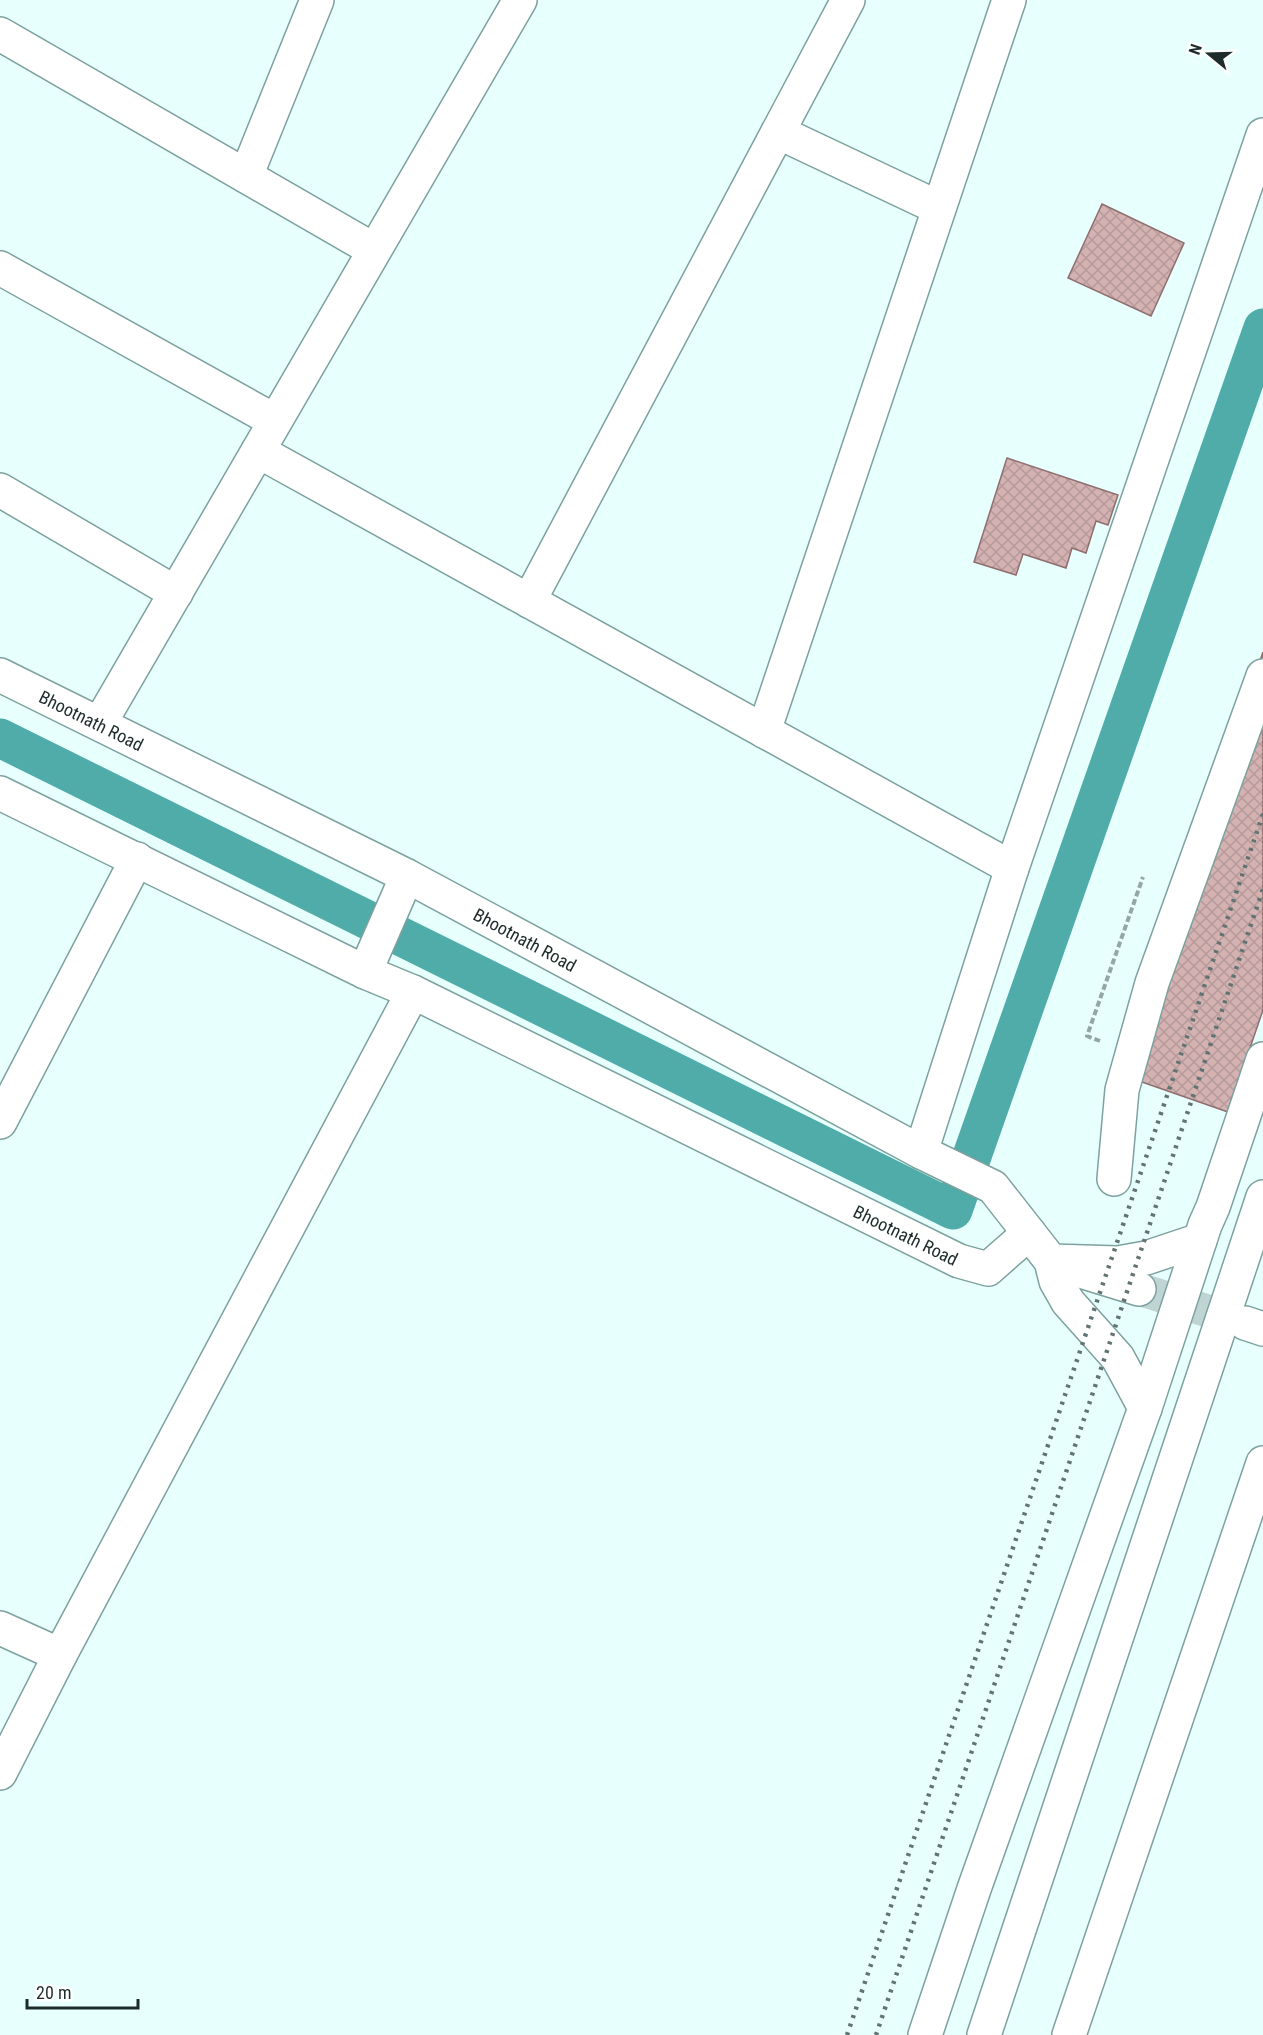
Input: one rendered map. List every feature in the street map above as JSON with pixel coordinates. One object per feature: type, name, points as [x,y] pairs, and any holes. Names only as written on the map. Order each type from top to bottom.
[{"type":"main road","points":[[246,176],[317,0]]},
{"type":"main road","points":[[100,723],[520,0]]},
{"type":"main road","points":[[529,601],[848,0]]},
{"type":"main road","points":[[764,731],[1009,0]]},
{"type":"main road","points":[[0,34],[374,250]]},
{"type":"main road","points":[[778,132],[939,208]]},
{"type":"main road","points":[[926,1154],[1012,868],[1263,135]]},
{"type":"main road","points":[[0,268],[275,421]]},
{"type":"main road","points":[[258,451],[1012,868]]},
{"type":"main road","points":[[0,490],[176,593]]},
{"type":"main road","name":"Bhootnath Road","points":[[0,675],[100,723],[403,886],[993,1187],[1051,1262],[1056,1281],[1068,1302],[1118,1358],[1145,1408]]},
{"type":"main road","points":[[1114,1179],[1122,1090],[1152,982],[1263,676]]},
{"type":"main road","name":"Bhootnath Road","points":[[0,793],[368,966],[413,992],[959,1261],[988,1269],[1029,1233]]},
{"type":"main road","points":[[0,1122],[137,859]]},
{"type":"main road","points":[[368,966],[403,886]]},
{"type":"main road","points":[[0,1773],[60,1655],[413,992]]},
{"type":"main road","points":[[925,2035],[974,1889],[1145,1408],[1263,1059]]},
{"type":"main road","points":[[984,2035],[1263,1197]]},
{"type":"main road","points":[[1051,1262],[1118,1263],[1146,1258],[1200,1240]]},
{"type":"main road","points":[[1051,1262],[1139,1290]]},
{"type":"main road","points":[[1069,2035],[1258,1496],[1263,1463]]},
{"type":"main road","points":[[0,1628],[60,1655]]},
{"type":"path","points":[[1103,987],[1143,877]]},
{"type":"building","points":[[1102,204],[1184,243],[1151,316],[1068,278]]},
{"type":"building","points":[[1007,458],[1118,495],[1108,525],[1096,521],[1086,553],[1072,548],[1066,568],[1023,554],[1016,575],[974,562]]},
{"type":"building","points":[[1263,652],[1263,1010],[1228,1112],[1119,1074]]},
{"type":"waterway","points":[[0,738],[953,1210],[1263,328]]},
{"type":"tunnel","points":[[1139,1289],[1245,1323]]},
{"type":"railway","points":[[847,2035],[1263,814]]},
{"type":"railway","points":[[876,2035],[1263,889]]}]
